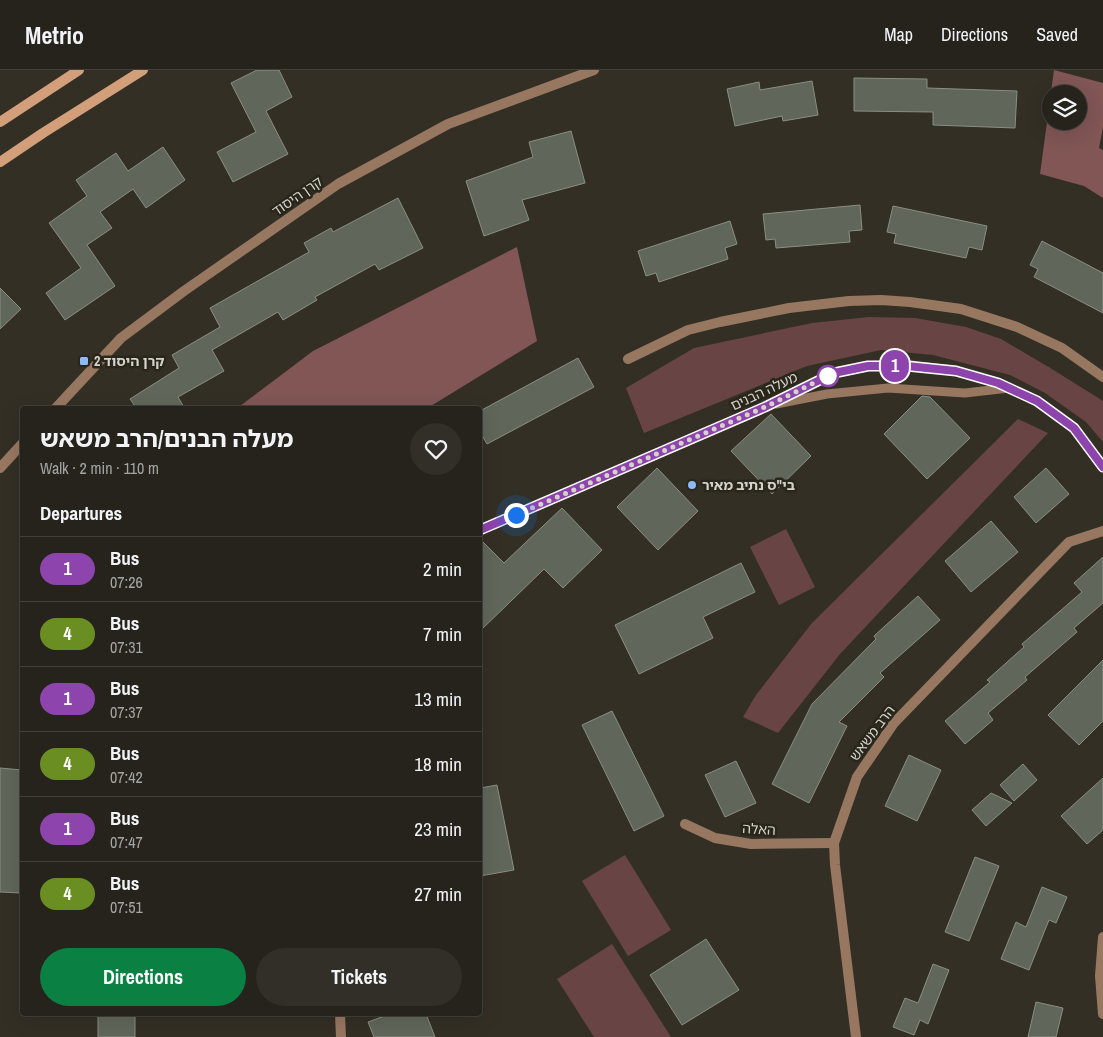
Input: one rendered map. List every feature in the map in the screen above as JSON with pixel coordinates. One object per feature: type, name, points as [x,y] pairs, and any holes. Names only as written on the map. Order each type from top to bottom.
[{"type":"main road","points":[[0,122],[79,70]]},
{"type":"main road","points":[[0,162],[143,70]]},
{"type":"street","name":"קרן היסוד","points":[[58,406],[121,338],[184,291],[338,184],[448,124],[594,70]]},
{"type":"street","points":[[628,359],[688,330],[720,322],[788,308],[849,300],[881,300],[961,309],[1017,327],[1062,348],[1103,377]]},
{"type":"street","name":"מעלה הבנים","points":[[482,529],[765,407],[834,373],[868,366],[907,366],[956,371],[998,383],[1037,401],[1074,428],[1103,467]]},
{"type":"street","points":[[0,468],[20,446]]},
{"type":"street","name":"הרב משאש","points":[[856,1037],[834,843],[857,777],[894,723],[1069,542],[1103,531]]},
{"type":"street","name":"האלה","points":[[685,824],[715,838],[751,844],[834,843]]},
{"type":"street","points":[[1103,937],[1100,976],[1103,1014]]},
{"type":"street","points":[[340,1016],[340,1037]]},
{"type":"lane","points":[[765,407],[827,394],[857,390],[888,388],[965,393],[1008,388]]},
{"type":"shaded area","points":[[1054,70],[1103,83],[1103,127],[1099,148],[1103,150],[1103,198],[1084,186],[1040,174],[1046,130],[1087,130],[1087,85],[1052,85]]},
{"type":"shaded area","points":[[517,247],[537,341],[431,406],[240,406],[313,351]]},
{"type":"shaded area","points":[[869,317],[915,318],[966,327],[1001,339],[1103,401],[1103,442],[1086,422],[1045,393],[1010,375],[933,355],[881,350],[807,366],[644,433],[626,388],[694,348],[812,323]]},
{"type":"shaded area","points":[[1018,419],[1048,433],[840,654],[778,733],[743,717],[756,695],[812,623]]},
{"type":"shaded area","points":[[786,529],[815,587],[779,605],[750,547]]},
{"type":"shaded area","points":[[625,855],[671,930],[628,956],[582,881]]},
{"type":"shaded area","points":[[612,944],[671,1037],[594,1037],[557,979]]},
{"type":"building","points":[[257,70],[279,70],[292,97],[266,111],[288,154],[233,182],[217,152],[256,132],[231,83]]},
{"type":"building","points":[[854,78],[927,79],[927,88],[1017,91],[1015,128],[933,125],[933,112],[854,111]]},
{"type":"building","points":[[812,81],[818,115],[783,121],[782,116],[735,126],[727,89],[759,82],[760,90]]},
{"type":"building","points":[[571,131],[585,183],[522,200],[529,220],[484,236],[466,181],[533,157],[529,142]]},
{"type":"building","points":[[163,147],[185,180],[146,208],[133,189],[100,212],[112,228],[87,245],[115,286],[65,320],[46,293],[81,268],[49,223],[87,196],[76,180],[116,153],[128,171]]},
{"type":"building","points":[[398,198],[423,248],[379,270],[375,264],[315,297],[317,300],[283,320],[278,312],[212,350],[224,371],[178,397],[183,406],[135,406],[130,399],[179,368],[172,355],[220,327],[210,308],[309,252],[304,243],[331,228],[333,232]]},
{"type":"building","points":[[860,205],[862,230],[849,231],[850,242],[776,248],[775,239],[766,240],[763,214]]},
{"type":"building","points":[[893,206],[987,226],[982,250],[969,247],[966,258],[894,243],[896,234],[887,232]]},
{"type":"building","points":[[730,221],[737,244],[725,248],[728,259],[659,282],[656,273],[646,276],[638,251]]},
{"type":"building","points":[[1042,241],[1103,273],[1103,313],[1034,277],[1038,269],[1030,265]]},
{"type":"building","points":[[0,288],[21,309],[0,329]]},
{"type":"building","points":[[578,358],[594,387],[487,444],[482,435],[482,410]]},
{"type":"building","points":[[922,396],[930,397],[970,438],[927,479],[884,434]]},
{"type":"building","points":[[771,414],[811,456],[772,494],[731,451]]},
{"type":"building","points":[[657,468],[698,511],[658,550],[617,507]]},
{"type":"building","points":[[1046,468],[1069,494],[1036,523],[1014,497]]},
{"type":"building","points":[[562,508],[602,550],[563,588],[544,569],[482,629],[482,541],[504,563]]},
{"type":"building","points":[[991,521],[1018,552],[971,592],[945,561]]},
{"type":"building","points":[[1103,557],[1103,603],[1074,628],[1077,632],[1025,677],[1027,680],[988,713],[993,720],[965,744],[945,721],[990,682],[987,680],[1024,647],[1022,644],[1082,592],[1074,583]]},
{"type":"building","points":[[741,563],[755,592],[703,617],[713,638],[639,674],[615,625]]},
{"type":"building","points":[[918,596],[940,620],[880,673],[884,677],[839,722],[847,726],[809,803],[772,784],[812,704],[876,639],[874,636]]},
{"type":"building","points":[[1103,660],[1103,721],[1079,745],[1048,715]]},
{"type":"building","points":[[612,711],[664,816],[634,831],[582,725]]},
{"type":"building","points":[[909,755],[941,770],[917,821],[885,806]]},
{"type":"building","points":[[736,761],[756,803],[725,817],[705,775]]},
{"type":"building","points":[[1023,764],[1037,780],[1014,801],[1000,785]]},
{"type":"building","points":[[0,768],[20,770],[20,893],[0,892]]},
{"type":"building","points":[[1103,778],[1103,830],[1087,844],[1061,816]]},
{"type":"building","points":[[497,785],[514,870],[482,876],[482,788]]},
{"type":"building","points":[[991,793],[1012,803],[986,826],[972,810]]},
{"type":"building","points":[[975,857],[999,866],[969,941],[945,932]]},
{"type":"building","points":[[1042,887],[1067,897],[1056,923],[1049,920],[1029,970],[1001,959],[1016,922],[1026,927]]},
{"type":"building","points":[[706,939],[739,990],[682,1025],[650,975]]},
{"type":"building","points":[[933,964],[949,970],[928,1024],[920,1020],[914,1035],[893,1027],[905,998],[918,1003]]},
{"type":"building","points":[[1036,1002],[1063,1008],[1056,1037],[1028,1037]]},
{"type":"building","points":[[98,1016],[135,1016],[135,1037],[98,1037]]},
{"type":"building","points":[[384,1016],[427,1016],[435,1037],[374,1037],[368,1022]]},
{"type":"bus line","name":"1","points":[[482,529],[765,407],[834,373],[868,366],[907,366],[956,371],[998,383],[1037,401],[1074,428],[1103,467]]},
{"type":"place","name":"קרן היסוד 2","points":[[84,361]]},
{"type":"place","name":"בי\"ס נתיב מאיר","points":[[692,485]]},
{"type":"route","points":[[516,515],[765,407],[834,373],[828,376]]}]
